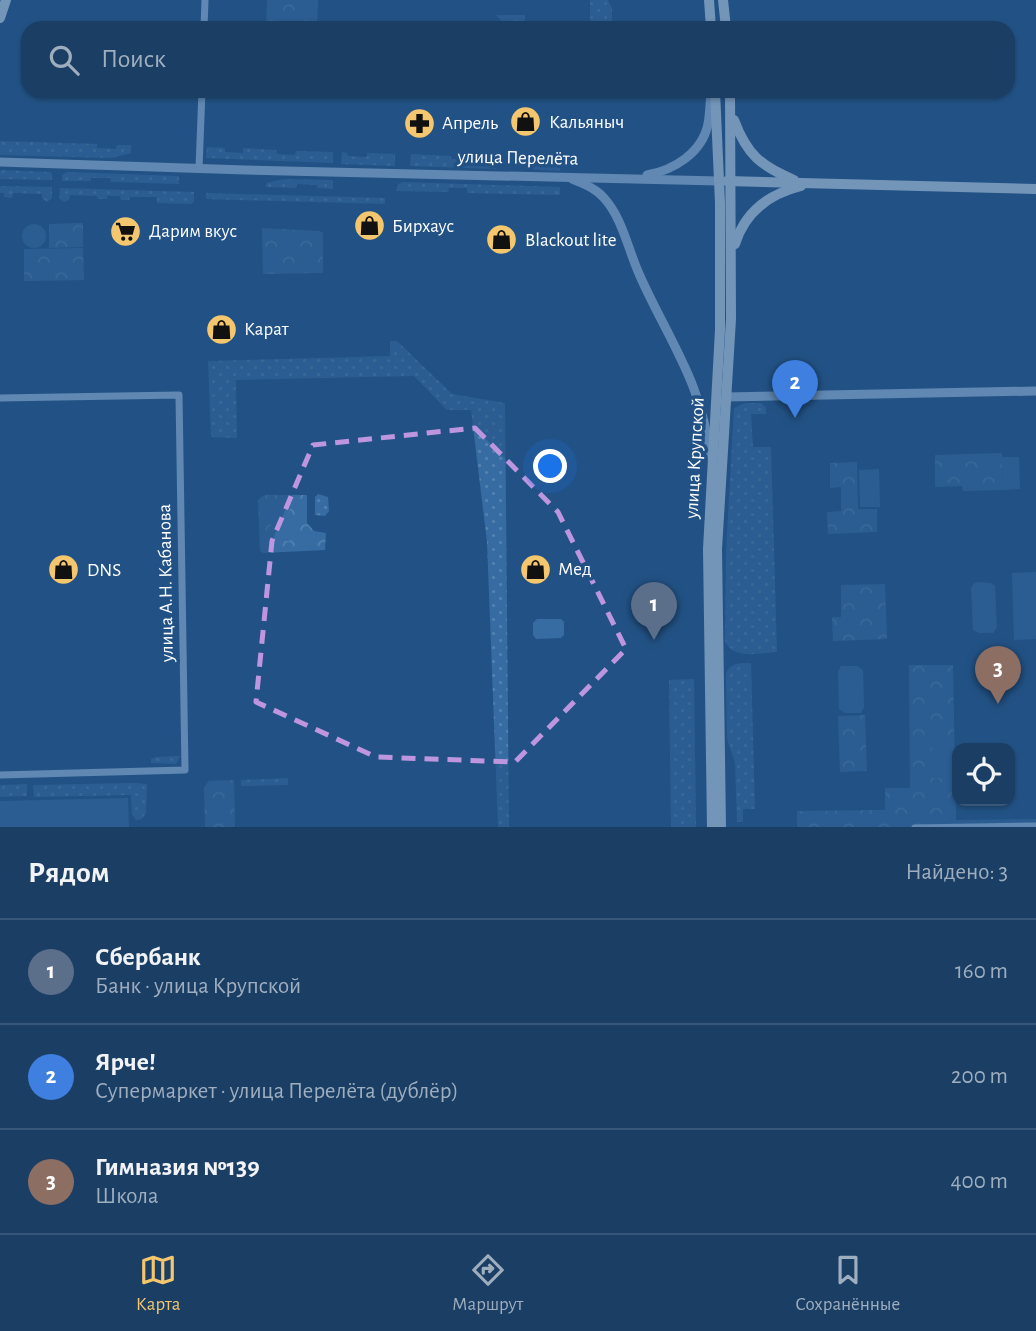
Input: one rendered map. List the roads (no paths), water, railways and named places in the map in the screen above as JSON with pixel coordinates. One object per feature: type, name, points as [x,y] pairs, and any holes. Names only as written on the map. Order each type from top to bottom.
[{"type":"main road","points":[[0,18],[6,0]]},
{"type":"main road","points":[[709,0],[710,21]]},
{"type":"main road","points":[[723,0],[725,21]]},
{"type":"main road","name":"улица Крупской","points":[[712,827],[708,581],[710,480],[720,330],[720,203],[713,98]]},
{"type":"main road","name":"улица Крупской","points":[[721,827],[717,549],[731,318],[730,98]]},
{"type":"main road","points":[[731,111],[741,140],[752,156],[779,174],[811,184]]},
{"type":"main road","name":"улица Перелёта","points":[[718,181],[1036,189]]},
{"type":"main road","points":[[731,257],[739,230],[753,211],[780,194],[811,184]]},
{"type":"street","points":[[204,21],[205,0]]},
{"type":"street","points":[[199,167],[202,98]]},
{"type":"street","points":[[630,178],[668,169],[694,151],[704,137],[712,98]]},
{"type":"street","name":"улица Перелёта","points":[[0,162],[718,181]]},
{"type":"street","points":[[567,177],[603,196],[621,225],[641,279],[697,393],[708,440],[710,480]]},
{"type":"street","points":[[726,397],[1036,391]]},
{"type":"street","name":"улица А.Н. Кабанова","points":[[0,398],[179,395],[186,770],[0,775]]},
{"type":"street","points":[[914,827],[1036,825]]},
{"type":"place","name":"Кальяныч","points":[[526,122]]},
{"type":"place","name":"Апрель","points":[[419,123]]},
{"type":"place","name":"Бирхаус","points":[[369,226]]},
{"type":"place","name":"Дарим вкус","points":[[126,231]]},
{"type":"place","name":"Blackout lite","points":[[502,240]]},
{"type":"place","name":"Карат","points":[[221,329]]},
{"type":"place","name":"Ярче!","points":[[795,418]]},
{"type":"place","name":"Мед","points":[[535,569]]},
{"type":"place","name":"DNS","points":[[64,570]]},
{"type":"place","name":"Сбербанк","points":[[654,640]]},
{"type":"place","name":"Гимназия №139","points":[[998,704]]}]
